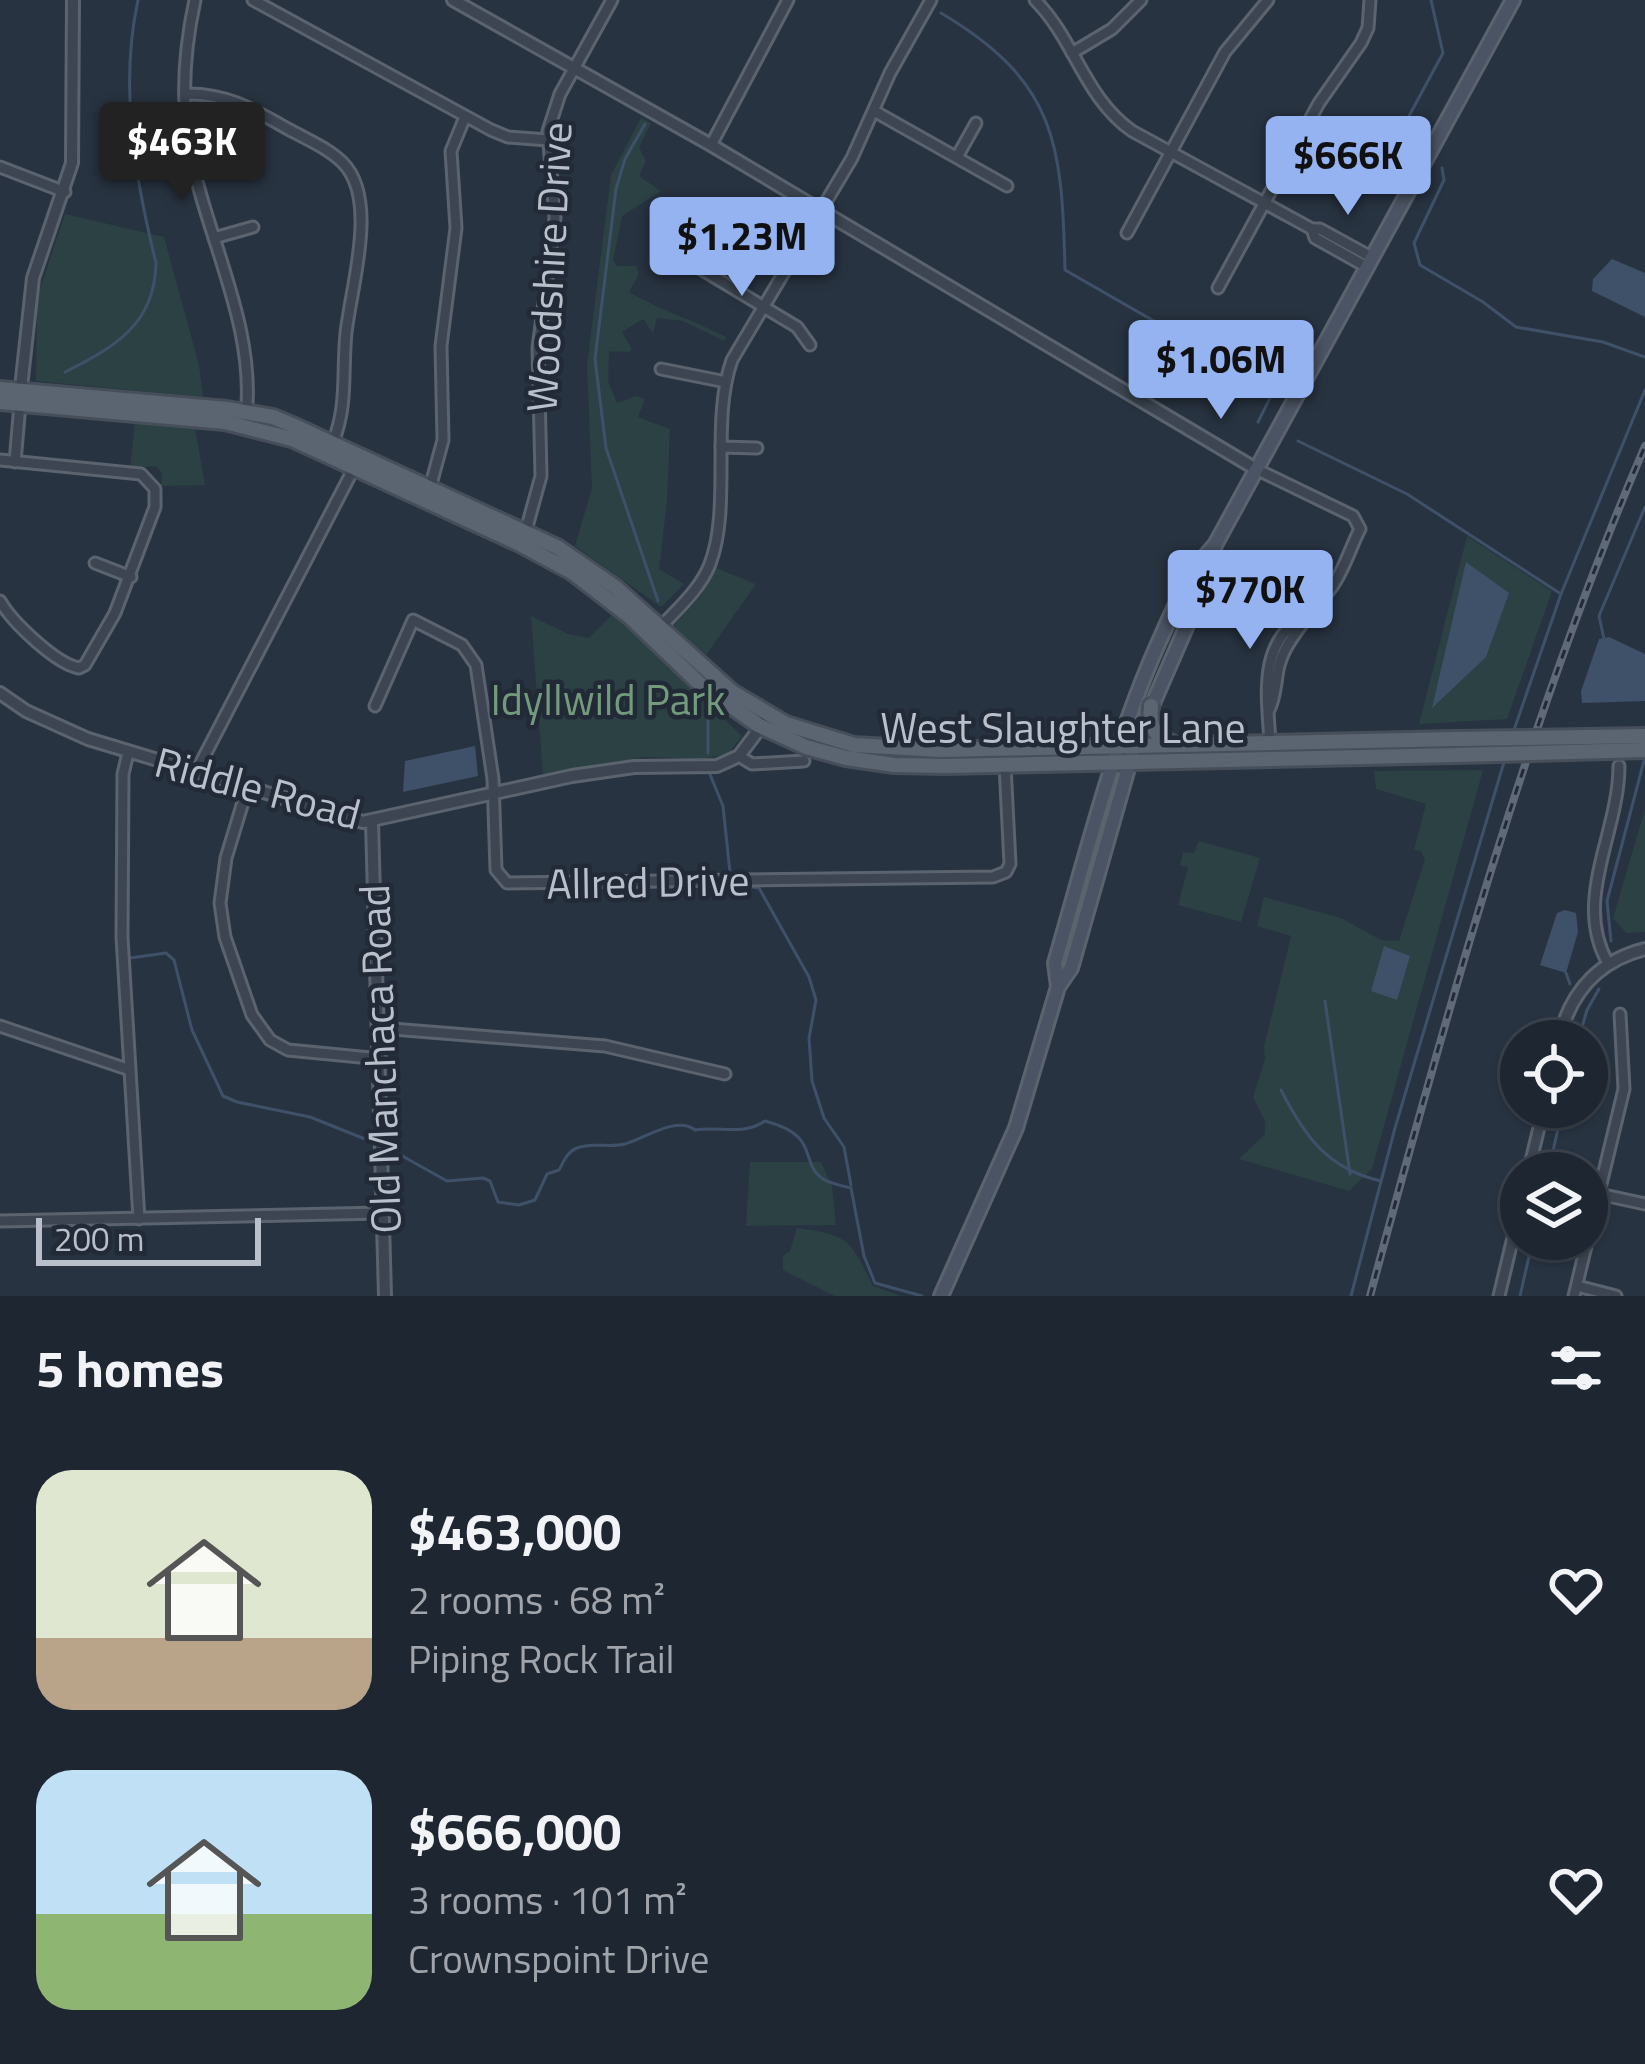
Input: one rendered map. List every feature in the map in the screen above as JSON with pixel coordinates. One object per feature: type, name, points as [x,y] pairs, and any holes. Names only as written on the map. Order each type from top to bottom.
[{"type":"main road","points":[[941,1296],[1016,1128],[1058,987],[1071,968],[1124,755],[1168,621],[1196,565],[1215,545],[1513,0]]},
{"type":"main road","name":"West Slaughter Lane","points":[[0,389],[20,397],[273,417],[430,488],[523,538]]},
{"type":"main road","name":"West Slaughter Lane","points":[[0,402],[20,397]]},
{"type":"main road","name":"West Slaughter Lane","points":[[246,418],[585,566],[763,720],[806,747],[846,758],[917,766],[1005,765],[1180,745],[1270,743],[1645,750]]},
{"type":"main road","points":[[1124,755],[1208,577],[1215,545]]},
{"type":"main road","points":[[1151,706],[1150,724],[1156,734],[1180,745]]},
{"type":"main road","name":"West Slaughter Lane","points":[[763,720],[854,745],[1124,755],[1456,747],[1645,736]]},
{"type":"main road","points":[[917,766],[940,750]]},
{"type":"street","points":[[15,462],[33,278],[72,163],[73,0]]},
{"type":"street","points":[[195,0],[184,57],[190,146],[249,371],[246,418]]},
{"type":"street","points":[[254,0],[465,117],[508,137],[548,140]]},
{"type":"street","points":[[277,12],[283,0]]},
{"type":"street","points":[[453,0],[711,145],[1256,469],[1353,516],[1360,529],[1275,672],[1270,743]]},
{"type":"street","name":"Woodshire Drive","points":[[523,538],[541,476],[538,348],[555,218],[548,140],[554,109],[612,0]]},
{"type":"street","points":[[711,145],[788,0]]},
{"type":"street","points":[[656,632],[710,565],[716,538],[725,382],[732,360],[820,210],[931,0]]},
{"type":"street","points":[[1035,0],[1058,27],[1110,115],[1312,229],[1320,229],[1369,262]]},
{"type":"street","points":[[1072,53],[1112,29],[1141,0]]},
{"type":"street","points":[[1127,233],[1232,41],[1268,0]]},
{"type":"street","points":[[1218,288],[1319,103],[1361,43],[1368,28],[1370,0]]},
{"type":"street","points":[[185,94],[218,94],[248,106],[331,152],[357,184],[362,210],[345,339],[345,403],[333,442]]},
{"type":"street","points":[[874,111],[1007,186]]},
{"type":"street","points":[[430,488],[443,448],[441,354],[456,228],[451,152],[465,117]]},
{"type":"street","points":[[957,157],[976,123]]},
{"type":"street","points":[[0,167],[65,192]]},
{"type":"street","points":[[214,238],[253,227]]},
{"type":"street","points":[[671,251],[797,327],[810,346]]},
{"type":"street","points":[[661,369],[725,382]]},
{"type":"street","points":[[721,447],[757,448]]},
{"type":"street","points":[[0,460],[149,478],[154,489],[154,507],[130,577],[90,660],[79,668],[65,665],[13,619],[0,601]]},
{"type":"street","points":[[196,772],[354,468]]},
{"type":"street","points":[[94,563],[130,577]]},
{"type":"street","name":"Allred Drive","points":[[375,706],[412,620],[462,645],[479,675],[494,793],[496,870],[507,883],[993,877],[1006,872],[1010,864],[1005,765]]},
{"type":"street","name":"Riddle Road","points":[[0,693],[57,727],[128,753],[354,821],[372,822],[634,766],[716,766],[739,755],[752,764],[805,761]]},
{"type":"street","points":[[739,755],[763,720]]},
{"type":"street","points":[[128,753],[123,774],[122,859],[127,1069],[139,1219]]},
{"type":"street","points":[[1608,964],[1599,948],[1592,908],[1617,797],[1619,766]]},
{"type":"street","points":[[247,789],[230,840],[220,903],[225,938],[252,1015],[270,1040],[288,1050],[380,1059]]},
{"type":"street","name":"Old Manchaca Road","points":[[372,822],[385,1296]]},
{"type":"street","points":[[1566,1020],[1574,998],[1608,964],[1645,950]]},
{"type":"street","points":[[1608,1156],[1624,1089],[1620,1014]]},
{"type":"street","points":[[0,1026],[127,1069]]},
{"type":"street","points":[[380,1028],[604,1046],[725,1074]]},
{"type":"street","points":[[1608,1195],[1645,1204]]},
{"type":"street","points":[[0,1221],[383,1213]]},
{"type":"street","points":[[1498,1296],[1507,1260]]},
{"type":"street","points":[[1583,1260],[1576,1291],[1616,1296]]},
{"type":"green space","points":[[641,118],[651,123],[639,147],[646,161],[639,176],[661,191],[622,216],[613,261],[617,266],[636,266],[639,274],[629,292],[726,337],[724,341],[683,321],[657,318],[653,333],[643,319],[622,332],[632,349],[629,352],[609,351],[608,381],[617,403],[637,396],[645,399],[638,417],[670,429],[659,569],[684,584],[661,607],[575,546],[592,488],[587,365],[611,175]]},
{"type":"green space","points":[[65,214],[164,237],[199,365],[203,397],[36,381],[37,298]]},
{"type":"green space","points":[[135,423],[195,428],[205,485],[161,486],[162,473],[156,466],[130,468]]},
{"type":"green space","points":[[1467,536],[1552,591],[1507,719],[1419,724]]},
{"type":"green space","points":[[716,568],[756,584],[706,655],[673,626],[701,596]]},
{"type":"green space","name":"Idyllwild Park","points":[[614,613],[742,736],[728,754],[702,759],[645,757],[543,775],[531,616],[568,634],[589,638]]},
{"type":"green space","points":[[1483,770],[1372,1169],[1349,1191],[1239,1159],[1265,1134],[1265,1121],[1253,1097],[1291,936],[1257,926],[1264,897],[1341,918],[1381,940],[1399,941],[1425,859],[1421,851],[1414,850],[1426,804],[1376,789],[1374,771]]},
{"type":"green space","points":[[1645,809],[1645,932],[1626,933],[1613,918]]},
{"type":"green space","points":[[1199,841],[1260,858],[1241,922],[1178,905],[1188,868],[1180,865],[1183,852],[1194,853]]},
{"type":"green space","points":[[750,1162],[821,1162],[832,1186],[836,1225],[746,1226]]},
{"type":"green space","points":[[797,1228],[828,1233],[846,1242],[873,1286],[901,1296],[835,1296],[783,1270],[783,1256],[790,1251]]},
{"type":"water","points":[[1612,259],[1645,273],[1645,317],[1592,291],[1593,279]]},
{"type":"water","points":[[1466,562],[1509,593],[1486,657],[1432,708]]},
{"type":"water","points":[[1609,637],[1645,654],[1645,701],[1582,703],[1581,691],[1599,639]]},
{"type":"water","points":[[475,746],[478,776],[403,792],[405,761]]},
{"type":"water","points":[[1557,913],[1576,913],[1578,932],[1566,973],[1540,965]]},
{"type":"water","points":[[1384,946],[1410,956],[1397,1000],[1371,991]]},
{"type":"waterway","points":[[65,372],[129,331],[140,318],[154,284],[156,263],[136,165],[130,99],[138,0]]},
{"type":"waterway","points":[[1409,132],[1409,116],[1443,53],[1431,0]]},
{"type":"waterway","points":[[941,13],[1009,65],[1045,120],[1061,186],[1065,270],[1274,390],[1258,422]]},
{"type":"waterway","points":[[645,124],[625,159],[616,189],[595,359],[606,448],[658,601]]},
{"type":"waterway","points":[[1410,139],[1413,144]]},
{"type":"waterway","points":[[1442,168],[1444,180],[1414,243],[1420,265],[1516,327],[1603,342],[1645,357]]},
{"type":"waterway","points":[[1514,730],[1561,594],[1645,390]]},
{"type":"waterway","points":[[1298,441],[1407,494],[1561,594]]},
{"type":"waterway","points":[[1604,639],[1599,616],[1645,507]]},
{"type":"waterway","points":[[708,708],[708,753]]},
{"type":"waterway","points":[[1611,941],[1607,901],[1645,757]]},
{"type":"waterway","points":[[1351,1296],[1395,1128],[1504,762]]},
{"type":"waterway","points":[[709,772],[723,806],[730,873]]},
{"type":"waterway","points":[[740,885],[759,888],[809,977],[816,1000],[809,1038],[812,1081],[824,1118],[844,1147],[851,1185]]},
{"type":"waterway","points":[[130,958],[166,953],[174,960],[192,1030],[223,1096],[310,1117],[375,1143]]},
{"type":"waterway","points":[[1566,973],[1570,984]]},
{"type":"waterway","points":[[1584,1020],[1599,989]]},
{"type":"waterway","points":[[1325,1001],[1350,1174]]},
{"type":"waterway","points":[[1281,1090],[1320,1149],[1346,1168],[1381,1181]]},
{"type":"waterway","points":[[388,1148],[447,1181],[490,1181],[498,1202],[519,1205],[535,1200],[547,1174],[559,1170],[577,1148],[625,1144],[671,1126],[740,1129],[765,1121],[795,1134],[823,1179],[851,1188],[864,1256],[875,1283],[922,1296]]},
{"type":"waterway","points":[[1553,1152],[1558,1128]]},
{"type":"waterway","points":[[1520,1296],[1528,1260]]},
{"type":"railway","points":[[1370,1296],[1460,973],[1527,760],[1645,446]]}]
